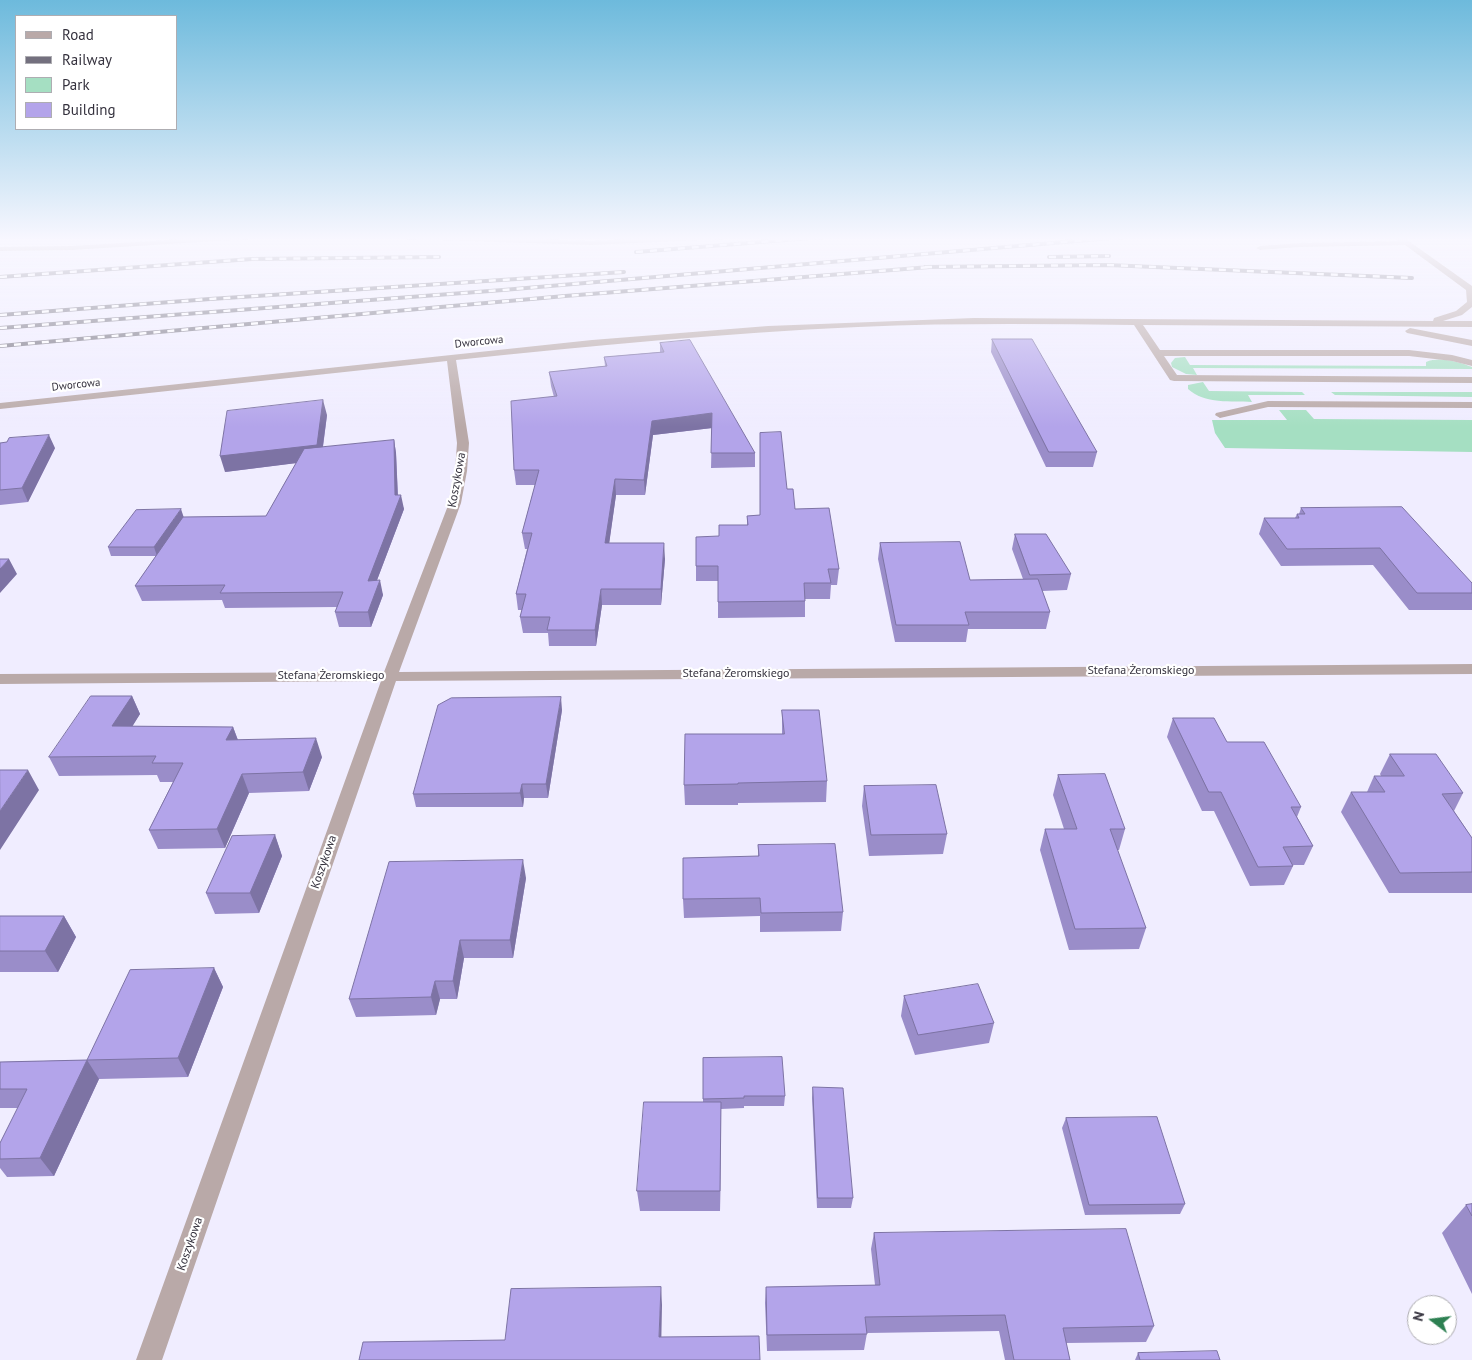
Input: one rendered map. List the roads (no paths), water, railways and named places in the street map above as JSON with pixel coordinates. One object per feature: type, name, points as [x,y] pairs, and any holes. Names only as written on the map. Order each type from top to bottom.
[{"type":"street","points":[[1403,324],[1439,319],[1459,313],[1472,303],[1472,300]]},
{"type":"street","name":"Dworcowa","points":[[0,406],[689,334],[860,324],[983,321],[1136,321],[1472,324]]},
{"type":"street","points":[[1136,321],[1174,378],[1472,380]]},
{"type":"street","points":[[1339,323],[1434,335],[1472,343]]},
{"type":"street","points":[[1156,353],[1410,353],[1452,358],[1472,363]]},
{"type":"street","name":"Koszykowa","points":[[149,1360],[390,676],[455,503],[461,471],[463,443],[451,358]]},
{"type":"street","points":[[1307,380],[1328,404]]},
{"type":"street","points":[[1220,415],[1268,404],[1472,405]]},
{"type":"street","name":"Stefana Żeromskiego","points":[[0,679],[1472,669]]},
{"type":"railway","points":[[0,315],[191,300]]},
{"type":"railway","points":[[0,328],[364,300]]},
{"type":"railway","points":[[0,346],[515,300]]}]
